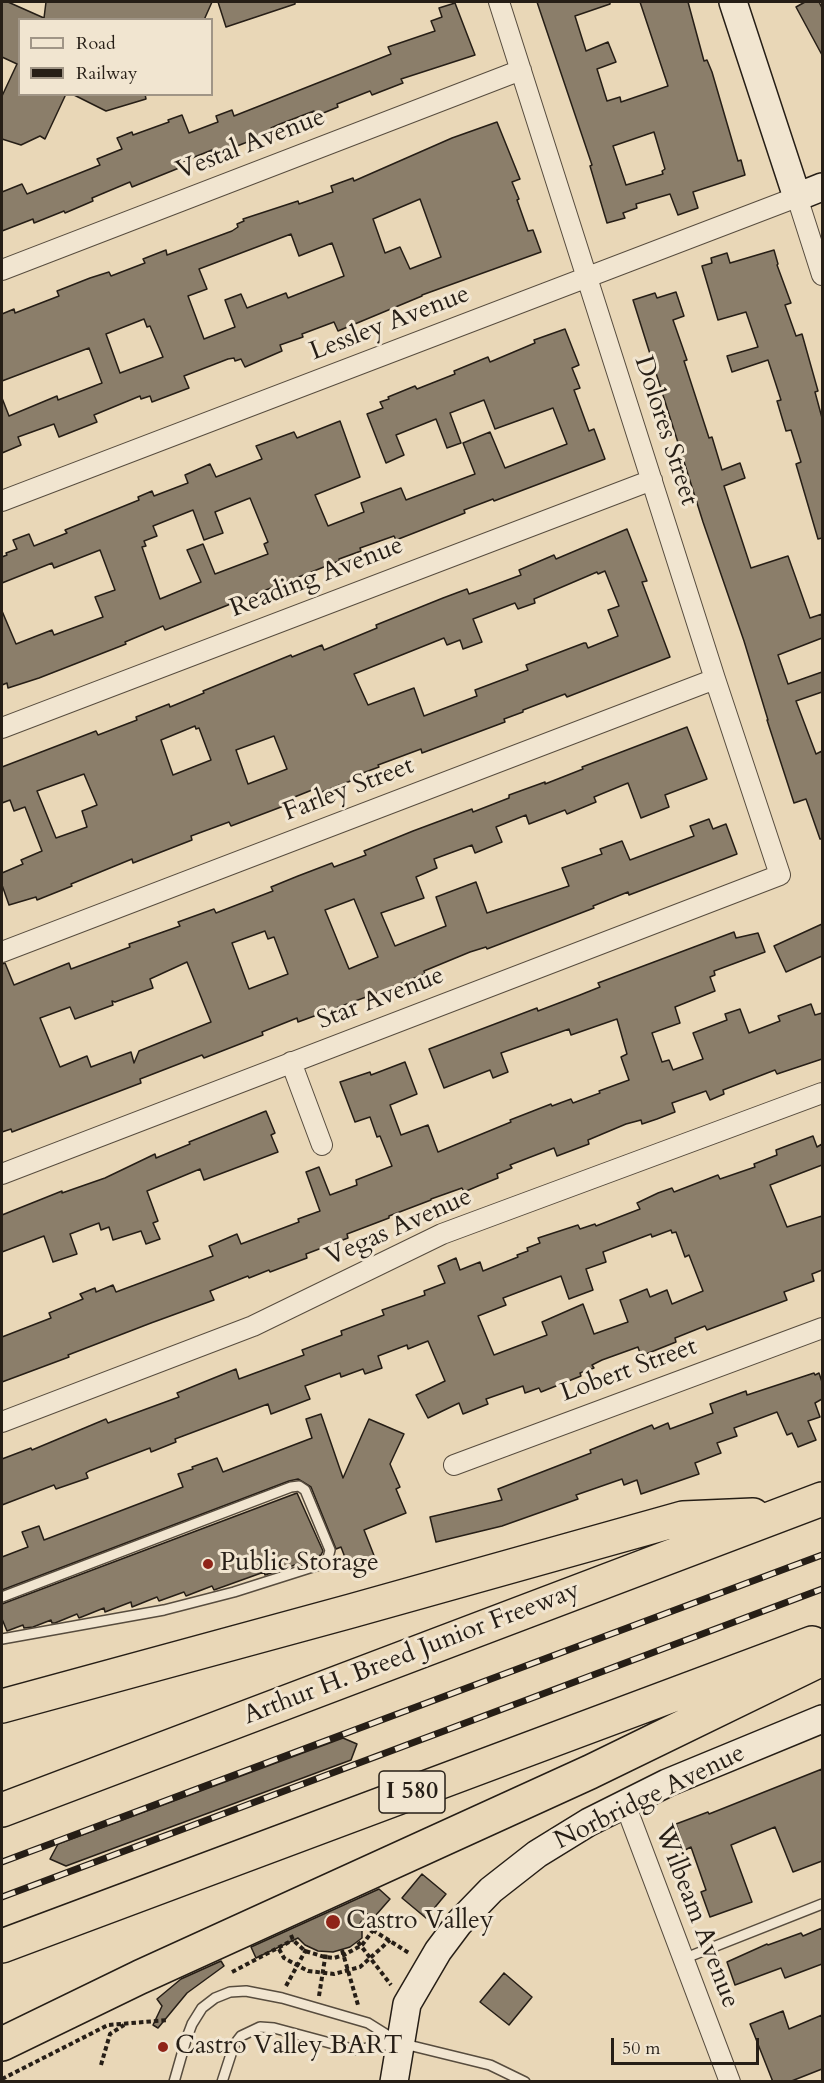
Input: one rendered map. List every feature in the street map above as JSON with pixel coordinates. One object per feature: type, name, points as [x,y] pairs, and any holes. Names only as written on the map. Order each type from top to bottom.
[{"type":"highway","name":"Arthur H. Breed Junior Freeway","points":[[2,1810],[822,1499]]},
{"type":"highway","points":[[2,1706],[683,1518],[781,1514]]},
{"type":"highway","name":"I 580","points":[[2,1946],[822,1639]]},
{"type":"highway","points":[[2,2044],[161,1967],[591,1772],[822,1659]]},
{"type":"street","name":"Dolores Street","points":[[499,2],[715,679],[780,875]]},
{"type":"street","points":[[733,2],[822,275]]},
{"type":"street","name":"Vestal Avenue","points":[[2,270],[521,70]]},
{"type":"street","points":[[797,197],[822,187]]},
{"type":"street","name":"Lessley Avenue","points":[[2,501],[797,197]]},
{"type":"street","name":"Reading Avenue","points":[[2,728],[652,480]]},
{"type":"street","name":"Farley Street","points":[[2,952],[715,679]]},
{"type":"street","name":"Star Avenue","points":[[2,1174],[780,875]]},
{"type":"street","points":[[291,1062],[322,1144]]},
{"type":"street","name":"Vegas Avenue","points":[[2,1422],[253,1326],[442,1234],[822,1093]]},
{"type":"street","name":"Lobert Street","points":[[454,1465],[822,1328]]},
{"type":"street","name":"Norbridge Avenue","points":[[393,2082],[397,2072],[407,2004],[415,1988],[438,1951],[469,1912],[491,1890],[537,1854],[566,1835],[625,1804],[706,1766],[822,1719]]},
{"type":"street","name":"Wilbeam Avenue","points":[[625,1804],[730,2082]]},
{"type":"lane","points":[[2,1597],[291,1487],[299,1486],[305,1490],[330,1550],[328,1558],[319,1565],[234,1592],[164,1610],[2,1639]]},
{"type":"lane","points":[[683,1959],[822,1904]]},
{"type":"lane","points":[[174,2082],[192,2024],[202,2008],[215,1998],[230,1992],[261,1993],[368,2023],[400,2043],[481,2062],[525,2082]]},
{"type":"lane","points":[[222,2082],[234,2045],[241,2036],[260,2026],[356,2050],[400,2043]]},
{"type":"path","points":[[289,1932],[293,1940],[306,1948],[334,1958],[360,1943],[374,1929],[376,1920],[363,1913]]},
{"type":"path","points":[[360,1922],[409,1953]]},
{"type":"path","points":[[231,1972],[293,1940]]},
{"type":"path","points":[[279,1949],[284,1958],[308,1971],[334,1974],[360,1967],[390,1940]]},
{"type":"path","points":[[360,1943],[391,1985]]},
{"type":"path","points":[[286,1986],[306,1948]]},
{"type":"path","points":[[343,1953],[358,2006]]},
{"type":"path","points":[[319,1997],[325,1954]]},
{"type":"path","points":[[2,2079],[108,2025],[168,2020]]},
{"type":"path","points":[[101,2065],[110,2034],[124,2024]]},
{"type":"building","points":[[2,2],[8,2],[44,18],[18,18],[18,96],[65,96],[45,139],[40,136],[21,145],[2,139],[2,96],[17,64],[2,57]]},
{"type":"building","points":[[46,2],[212,2],[205,18],[44,18]]},
{"type":"building","points":[[218,2],[295,2],[295,4],[226,27]]},
{"type":"building","points":[[537,2],[610,2],[610,4],[575,16],[586,51],[608,42],[616,62],[597,69],[607,101],[620,97],[621,102],[668,86],[640,2],[688,2],[704,61],[707,60],[712,72],[738,161],[741,160],[745,175],[693,192],[698,208],[678,215],[670,194],[636,204],[637,208],[623,213],[625,218],[607,223],[590,166],[592,165]],"holes":[[[654,132],[665,169],[662,171],[663,174],[626,185],[613,146]]]},
{"type":"building","points":[[805,2],[819,2],[822,8],[822,55],[796,7]]},
{"type":"building","points":[[455,3],[475,55],[401,79],[403,83],[372,95],[370,91],[337,104],[338,107],[316,116],[314,111],[280,124],[271,128],[273,132],[214,155],[212,150],[177,164],[179,168],[132,187],[130,182],[92,198],[93,201],[65,213],[64,211],[34,223],[33,219],[2,231],[2,192],[22,184],[27,194],[100,165],[97,159],[122,149],[117,138],[132,132],[133,135],[182,115],[189,133],[218,122],[216,116],[232,110],[234,116],[391,54],[388,47],[435,31],[431,21],[442,17],[439,8]]},
{"type":"building","points":[[76,96],[145,96],[146,99],[106,111]]},
{"type":"building","points":[[497,122],[520,179],[512,182],[519,199],[517,200],[528,231],[533,230],[541,252],[422,295],[338,331],[334,322],[302,334],[303,337],[280,345],[282,351],[245,367],[241,359],[235,361],[234,358],[228,359],[184,376],[189,388],[152,402],[150,396],[141,399],[140,396],[94,415],[97,422],[59,437],[54,424],[18,437],[21,445],[2,453],[2,398],[9,416],[57,396],[58,400],[102,383],[89,348],[2,381],[2,314],[14,309],[15,313],[59,296],[57,291],[90,278],[109,272],[111,276],[145,263],[143,259],[166,250],[167,255],[232,231],[238,227],[237,224],[244,221],[243,219],[333,192],[331,186],[353,178],[354,181],[452,138]],"holes":[[[420,199],[441,257],[410,269],[400,247],[385,253],[373,219]],[[291,234],[299,256],[332,243],[344,276],[288,298],[286,293],[247,308],[241,294],[225,300],[235,327],[204,339],[188,296],[207,289],[199,269]],[[144,319],[147,327],[150,326],[163,357],[120,373],[106,334]]]},
{"type":"building","points":[[774,250],[791,303],[785,305],[796,336],[802,334],[818,391],[815,392],[822,418],[822,538],[818,539],[796,464],[801,462],[791,430],[786,431],[777,401],[781,400],[768,360],[732,372],[727,356],[758,347],[746,312],[718,320],[702,266],[712,263],[711,258],[727,253],[730,263]]},
{"type":"building","points":[[676,292],[684,316],[673,320],[709,438],[712,437],[722,470],[740,463],[745,478],[724,486],[751,568],[788,556],[810,618],[822,614],[822,638],[778,655],[788,684],[822,672],[822,692],[796,701],[816,754],[822,751],[822,839],[820,839],[806,799],[794,803],[633,300],[655,293],[657,298]]},
{"type":"building","points":[[565,329],[579,365],[572,368],[580,388],[574,390],[589,431],[594,429],[605,459],[464,510],[465,513],[396,540],[394,536],[360,548],[361,551],[339,559],[339,561],[165,630],[163,626],[125,642],[126,644],[39,678],[8,688],[7,683],[2,685],[2,611],[16,644],[52,630],[54,635],[103,617],[95,597],[115,590],[100,550],[54,568],[52,563],[2,583],[2,557],[17,549],[13,540],[29,534],[34,546],[67,533],[65,530],[139,500],[138,497],[152,491],[154,496],[188,483],[185,475],[210,464],[216,477],[262,459],[256,446],[294,432],[297,438],[340,421],[360,477],[315,495],[328,526],[364,512],[361,503],[401,488],[406,500],[475,474],[463,443],[490,432],[505,468],[567,444],[553,408],[495,429],[484,400],[450,413],[461,443],[447,448],[436,419],[396,435],[404,455],[386,463],[367,414],[383,408],[380,402],[389,399],[388,397],[415,386],[417,389],[455,374],[454,371],[488,357],[490,362],[535,343],[534,340]],"holes":[[[250,498],[268,542],[264,544],[268,554],[215,574],[203,544],[187,550],[201,582],[160,599],[142,547],[146,546],[144,541],[157,536],[153,526],[193,510],[204,540],[223,533],[215,512]]]},
{"type":"building","points":[[627,529],[647,581],[642,582],[670,657],[567,697],[565,694],[523,710],[523,712],[504,719],[505,722],[422,753],[421,749],[378,765],[379,767],[360,774],[361,777],[319,793],[317,788],[287,800],[289,804],[231,826],[229,822],[191,836],[192,840],[133,863],[132,859],[37,900],[36,897],[9,905],[2,885],[2,873],[23,864],[21,860],[42,851],[25,807],[14,811],[10,800],[2,803],[2,767],[96,731],[98,735],[137,720],[136,717],[169,704],[170,707],[291,655],[292,657],[322,645],[324,650],[377,628],[376,625],[467,589],[469,594],[521,575],[519,570],[554,555],[556,559]],"holes":[[[605,571],[619,606],[608,610],[618,636],[588,648],[584,643],[526,665],[528,670],[475,690],[477,696],[424,716],[414,688],[368,705],[354,674],[444,638],[447,645],[460,640],[463,649],[482,642],[473,619],[515,603],[518,609],[535,603],[534,599],[597,572],[598,574]],[[195,726],[196,729],[199,728],[211,760],[173,775],[161,740]],[[274,736],[287,769],[248,784],[236,750]],[[84,774],[97,805],[82,811],[87,827],[56,838],[37,791]]]},
{"type":"building","points":[[687,727],[707,779],[665,795],[669,807],[641,818],[628,783],[594,797],[596,802],[567,814],[565,810],[529,824],[526,815],[496,827],[502,842],[475,853],[472,845],[434,859],[437,868],[416,877],[424,898],[381,913],[395,946],[446,926],[436,897],[476,882],[487,913],[569,886],[562,868],[602,854],[600,849],[622,841],[630,860],[694,836],[690,826],[709,819],[713,829],[726,824],[737,854],[629,895],[628,892],[593,906],[594,908],[487,949],[486,947],[470,952],[424,971],[425,974],[377,993],[298,1022],[297,1018],[262,1032],[263,1035],[204,1058],[202,1055],[140,1079],[141,1083],[12,1132],[11,1129],[2,1132],[2,964],[5,963],[14,985],[69,963],[71,969],[130,947],[129,944],[180,926],[178,922],[214,909],[216,913],[273,891],[271,887],[298,876],[332,863],[334,867],[366,855],[364,851],[413,831],[472,809],[473,812],[509,798],[509,795],[583,769],[582,767]],"holes":[[[354,899],[378,957],[349,969],[325,910]],[[265,931],[268,939],[274,937],[288,974],[249,989],[232,943]],[[187,962],[211,1022],[139,1051],[134,1063],[131,1052],[91,1067],[87,1056],[60,1067],[40,1018],[70,1007],[75,1019],[113,1005],[112,1001],[115,1002],[153,988],[150,979]]]},
{"type":"building","points":[[822,924],[822,956],[786,972],[774,946]]},
{"type":"building","points":[[734,932],[736,938],[758,933],[765,952],[714,971],[715,975],[710,977],[715,991],[675,1007],[680,1023],[652,1033],[662,1062],[669,1060],[673,1070],[703,1059],[693,1033],[727,1020],[725,1014],[740,1009],[749,1033],[780,1021],[778,1016],[811,1004],[815,1015],[822,1013],[822,1059],[777,1074],[775,1070],[723,1090],[724,1094],[710,1100],[706,1091],[672,1103],[675,1112],[657,1119],[642,1124],[641,1120],[626,1124],[588,1140],[589,1144],[557,1156],[554,1148],[510,1165],[512,1168],[497,1174],[498,1178],[464,1192],[462,1188],[431,1199],[347,1234],[348,1238],[306,1254],[307,1258],[270,1272],[269,1270],[249,1278],[248,1276],[210,1291],[214,1300],[2,1382],[2,1337],[51,1318],[49,1313],[83,1299],[80,1294],[95,1288],[96,1292],[113,1285],[116,1292],[213,1256],[209,1246],[237,1234],[241,1244],[299,1222],[298,1219],[320,1211],[306,1172],[319,1167],[330,1195],[357,1185],[356,1180],[392,1166],[380,1136],[377,1137],[370,1117],[355,1122],[340,1082],[370,1072],[371,1075],[405,1062],[417,1094],[390,1105],[401,1135],[428,1125],[438,1152],[551,1104],[552,1106],[571,1099],[573,1103],[600,1093],[599,1091],[629,1080],[621,1057],[627,1054],[617,1019],[571,1035],[569,1029],[501,1053],[508,1072],[493,1078],[490,1070],[444,1088],[429,1049],[537,1008],[538,1011],[580,995],[600,987],[598,983]]},
{"type":"building","points":[[266,1111],[275,1133],[271,1135],[278,1152],[204,1180],[200,1169],[147,1191],[158,1221],[153,1223],[160,1239],[146,1244],[141,1231],[113,1240],[109,1227],[101,1230],[99,1223],[70,1234],[77,1254],[53,1262],[44,1236],[2,1252],[2,1215],[62,1191],[62,1193],[105,1178],[155,1154],[156,1158]]},
{"type":"building","points":[[813,1136],[817,1147],[822,1144],[822,1165],[770,1185],[787,1227],[822,1216],[822,1270],[812,1274],[814,1281],[784,1292],[787,1300],[707,1330],[705,1326],[675,1338],[676,1342],[641,1356],[638,1347],[602,1360],[592,1365],[594,1368],[580,1373],[581,1376],[541,1392],[539,1388],[525,1393],[523,1386],[486,1399],[488,1404],[463,1414],[459,1403],[428,1418],[416,1395],[445,1381],[428,1341],[408,1349],[407,1345],[378,1356],[382,1368],[365,1374],[363,1369],[341,1377],[340,1373],[305,1386],[310,1399],[271,1414],[268,1404],[175,1439],[176,1442],[151,1452],[150,1448],[89,1471],[86,1473],[88,1478],[56,1489],[54,1485],[2,1505],[2,1459],[31,1448],[32,1450],[106,1419],[108,1423],[179,1397],[177,1393],[236,1369],[239,1379],[304,1355],[302,1350],[342,1335],[341,1331],[384,1315],[382,1310],[425,1295],[424,1291],[445,1283],[438,1266],[456,1258],[460,1270],[480,1262],[483,1271],[528,1251],[527,1248],[540,1243],[538,1238],[578,1225],[580,1229],[595,1224],[596,1226],[640,1209],[637,1203],[658,1193],[672,1188],[674,1192],[718,1175],[720,1179],[755,1167],[754,1164],[777,1155],[776,1150]],"holes":[[[671,1230],[672,1233],[676,1232],[685,1257],[689,1255],[703,1291],[672,1304],[667,1290],[650,1297],[647,1289],[620,1300],[628,1322],[594,1334],[583,1304],[542,1322],[547,1335],[494,1355],[478,1316],[506,1305],[503,1298],[561,1276],[569,1299],[593,1290],[586,1269],[606,1262],[603,1252],[651,1234],[652,1237]]]},
{"type":"building","points":[[814,1373],[815,1375],[819,1373],[822,1382],[822,1399],[815,1403],[820,1417],[808,1421],[816,1440],[798,1447],[792,1433],[787,1435],[777,1412],[734,1428],[737,1436],[717,1443],[721,1453],[695,1463],[699,1474],[641,1494],[637,1480],[624,1485],[622,1479],[576,1495],[578,1499],[502,1526],[436,1542],[430,1517],[502,1500],[498,1489],[591,1453],[590,1450],[652,1425],[654,1429],[668,1423],[670,1429],[713,1413],[710,1404],[746,1391],[747,1395]]},
{"type":"building","points":[[321,1414],[343,1478],[369,1419],[404,1434],[390,1464],[400,1487],[396,1489],[406,1513],[364,1530],[375,1558],[349,1568],[341,1547],[336,1549],[311,1487],[298,1479],[2,1590],[2,1557],[28,1547],[22,1532],[39,1526],[44,1540],[183,1487],[178,1474],[193,1469],[192,1467],[217,1458],[223,1472],[312,1438],[306,1419]]},
{"type":"building","name":"Public Storage","points":[[297,1493],[323,1551],[321,1555],[284,1569],[265,1575],[264,1572],[214,1590],[212,1586],[186,1596],[184,1592],[159,1601],[157,1597],[132,1607],[131,1602],[105,1612],[104,1608],[79,1618],[77,1614],[55,1623],[51,1620],[33,1627],[24,1628],[23,1625],[7,1631],[2,1619],[2,1604]]},
{"type":"building","points":[[343,1738],[357,1744],[351,1760],[66,1866],[50,1859],[58,1844]]},
{"type":"building","points":[[822,1769],[822,1861],[793,1872],[775,1827],[731,1845],[752,1902],[710,1917],[701,1892],[706,1890],[691,1847],[685,1850],[676,1824],[708,1812],[709,1814]]},
{"type":"building","points":[[422,1874],[446,1894],[426,1918],[402,1898]]},
{"type":"building","points":[[379,1889],[390,1899],[362,1931],[362,1938],[350,1947],[333,1952],[318,1951],[305,1945],[298,1938],[256,1958],[251,1947]]},
{"type":"building","points":[[822,1928],[822,1964],[785,1978],[781,1968],[735,1985],[727,1962],[767,1944],[801,1933],[803,1936]]},
{"type":"building","points":[[221,1961],[224,1966],[187,1993],[158,2028],[153,2025],[162,2006],[157,1999],[181,1979]]},
{"type":"building","points":[[504,1973],[532,1997],[509,2025],[480,2002]]},
{"type":"building","points":[[783,2011],[789,2029],[822,2015],[822,2069],[789,2082],[773,2082],[750,2024]]},
{"type":"railway","points":[[2,1862],[822,1555]]},
{"type":"railway","points":[[2,1897],[822,1589]]},
{"type":"place","name":"Public Storage","points":[[208,1564]]},
{"type":"place","name":"Castro Valley","points":[[333,1922]]},
{"type":"place","name":"Castro Valley BART","points":[[163,2047]]}]
